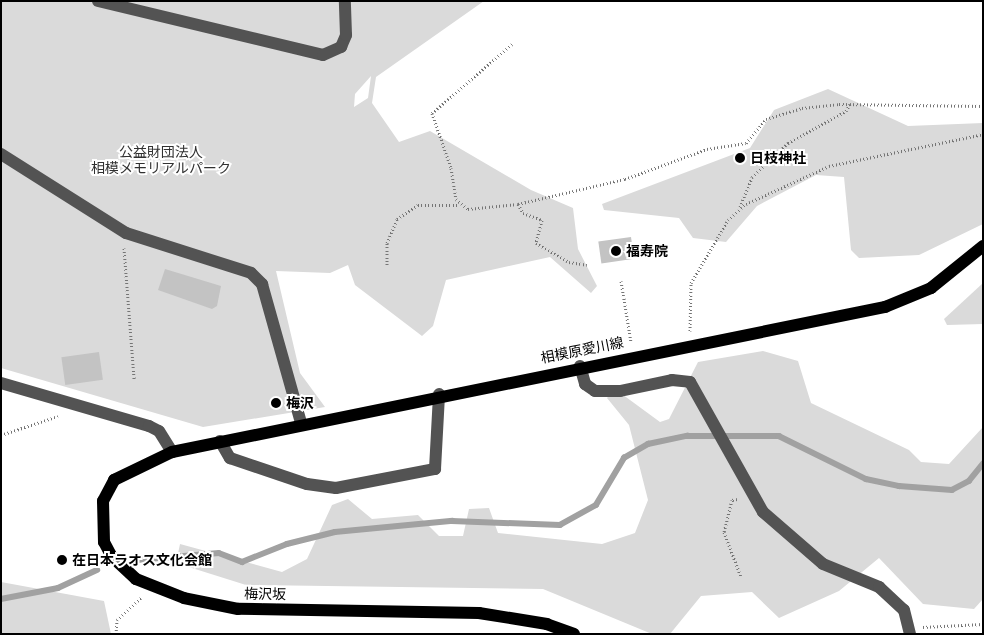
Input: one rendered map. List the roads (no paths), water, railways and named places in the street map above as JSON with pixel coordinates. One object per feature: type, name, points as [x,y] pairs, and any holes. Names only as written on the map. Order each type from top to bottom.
[{"type":"main road","name":"相模原愛川線","points":[[172,452],[439,394],[633,355],[885,308],[931,288],[983,246]]},
{"type":"main road","name":"梅沢坂","points":[[172,452],[114,480],[103,501],[104,542],[124,570],[147,585],[238,609],[479,613],[547,624],[574,634]]},
{"type":"street","points":[[98,1],[324,55],[341,46],[346,35],[344,1]]},
{"type":"street","points":[[1,154],[126,233],[245,269],[262,284],[301,423]]},
{"type":"street","points":[[580,366],[586,384],[595,391],[620,391],[672,380],[690,382],[751,497],[802,550],[879,587],[904,610],[910,631]]},
{"type":"street","points":[[1,383],[149,426],[159,431],[172,452]]},
{"type":"street","points":[[220,441],[230,458],[307,484],[336,488],[434,469],[439,394]]},
{"type":"waterway","points":[[137,560],[219,553],[242,562],[287,544],[335,532],[452,521],[560,525],[596,505],[624,458],[648,444],[687,436],[779,436],[866,479],[899,486],[952,490],[969,481],[983,464]]},
{"type":"waterway","points":[[1,599],[58,588],[97,570]]},
{"type":"place","name":"日枝神社","points":[[740,158]]},
{"type":"place","name":"福寿院","points":[[616,251]]},
{"type":"place","name":"梅沢","points":[[276,403]]},
{"type":"place","name":"在日本ラオス文化会館","points":[[62,560]]},
{"type":"park label","name":"公益財団法人 相模メモリアルパーク","points":[[161,160]]}]
